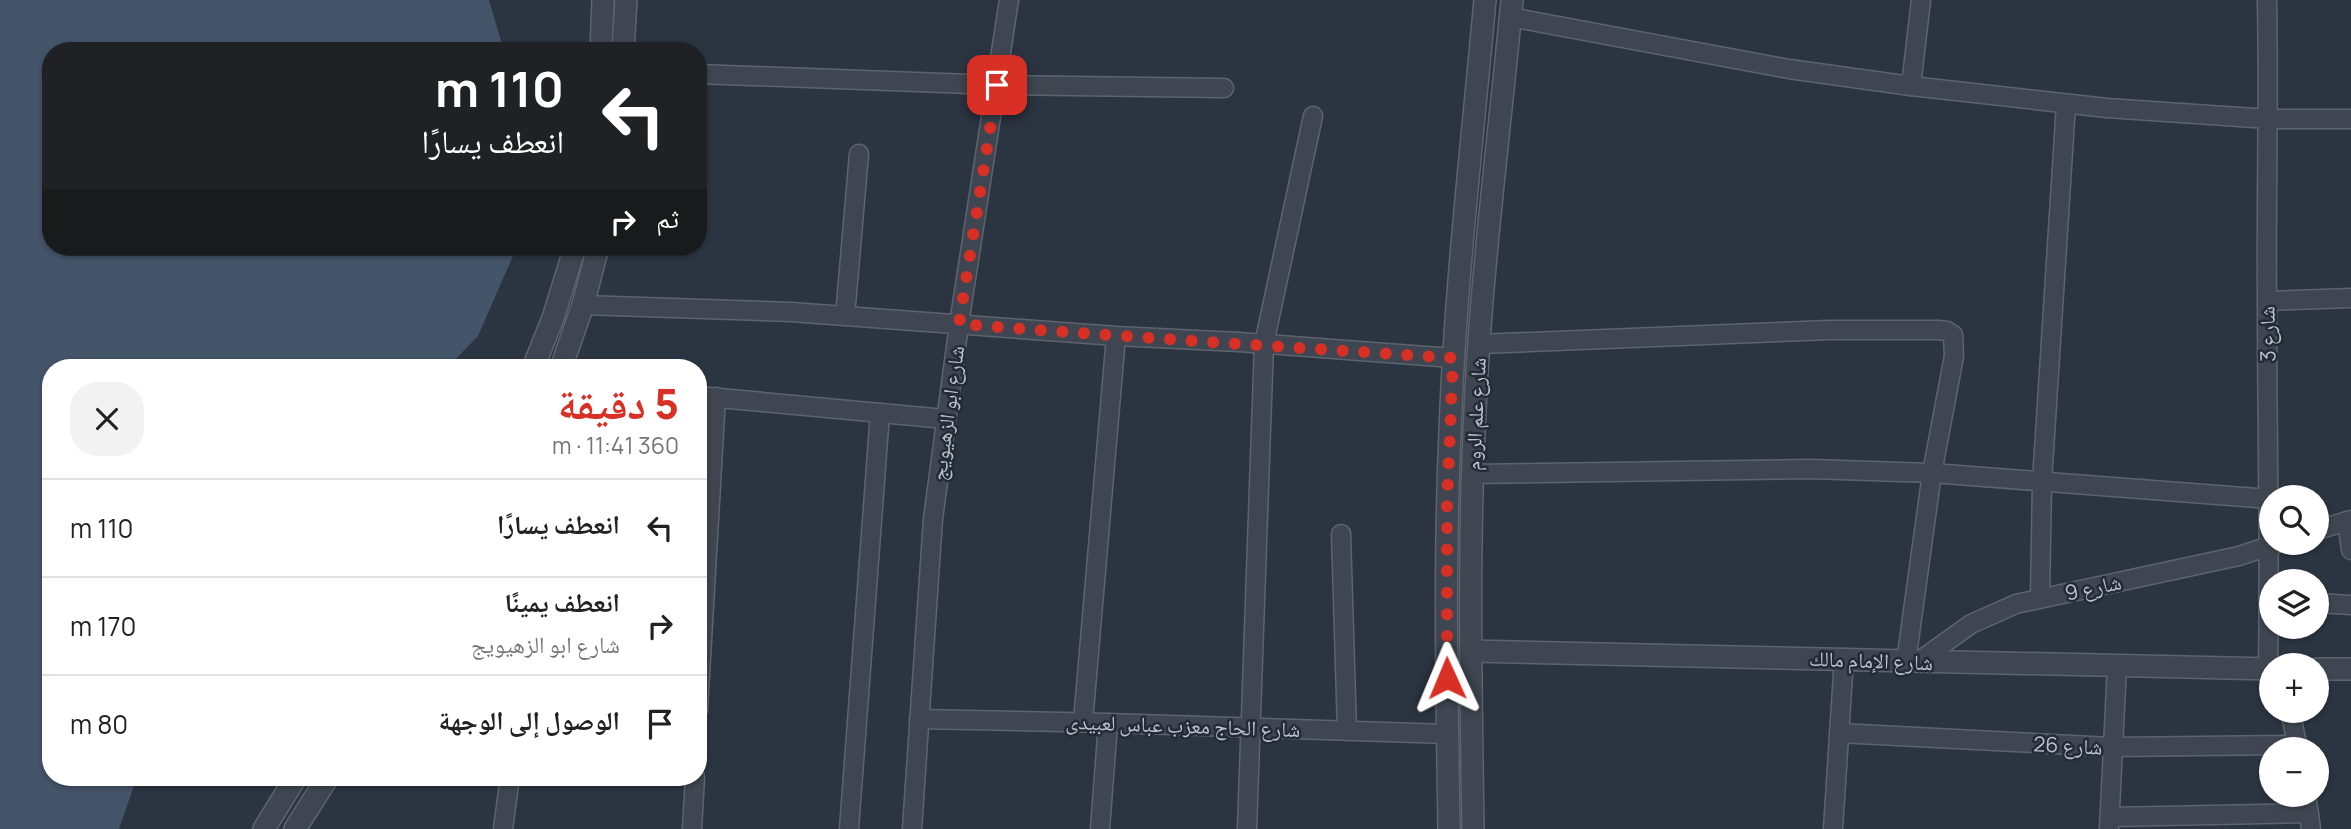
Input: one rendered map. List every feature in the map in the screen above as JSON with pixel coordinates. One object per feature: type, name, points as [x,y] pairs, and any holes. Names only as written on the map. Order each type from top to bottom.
[{"type":"street","points":[[601,42],[603,0]]},
{"type":"street","points":[[624,42],[626,0]]},
{"type":"street","name":"شارع ابو الزهيويج","points":[[912,829],[933,519],[945,419],[1009,0]]},
{"type":"street","name":"شارع علم الروم","points":[[1449,829],[1447,504],[1453,358],[1485,0]]},
{"type":"street","points":[[1911,86],[1921,0]]},
{"type":"street","name":"شارع 3","points":[[2267,0],[2270,485]]},
{"type":"street","points":[[1511,8],[1789,69],[1911,86],[2066,104],[2269,118],[2351,118]]},
{"type":"street","name":"شارع علم الروم","points":[[1473,829],[1472,474],[1479,344],[1511,8]]},
{"type":"street","points":[[707,75],[997,85],[1224,88]]},
{"type":"street","points":[[2040,598],[2042,482],[2066,104]]},
{"type":"street","points":[[1247,829],[1264,344],[1313,116]]},
{"type":"street","points":[[845,316],[859,154]]},
{"type":"street","points":[[1471,157],[1496,160]]},
{"type":"street","points":[[537,359],[553,318],[572,256]]},
{"type":"street","points":[[564,359],[583,305],[596,256]]},
{"type":"street","points":[[2267,301],[2351,298]]},
{"type":"street","points":[[583,305],[791,312],[1453,358]]},
{"type":"street","points":[[1479,344],[1829,330],[1947,331],[1953,335],[1954,356],[1932,472],[1912,662]]},
{"type":"street","points":[[1083,722],[1116,336]]},
{"type":"street","points":[[707,397],[945,419]]},
{"type":"street","points":[[849,829],[880,413]]},
{"type":"street","points":[[1472,474],[1811,469],[1932,472],[2259,498]]},
{"type":"street","points":[[2329,527],[2349,521],[2351,550]]},
{"type":"street","points":[[1341,534],[1348,731]]},
{"type":"street","name":"شارع 9","points":[[1912,662],[1971,624],[2016,604],[2259,550]]},
{"type":"street","points":[[2329,604],[2351,605]]},
{"type":"street","name":"شارع الإمام مالك","points":[[1471,652],[2259,668]]},
{"type":"street","points":[[1833,829],[1844,658]]},
{"type":"street","points":[[2117,666],[2109,823],[2310,821]]},
{"type":"street","points":[[2329,669],[2351,669]]},
{"type":"street","name":"شارع الحاج معزب عباس لعبيدى","points":[[919,719],[1448,734]]},
{"type":"street","points":[[1100,829],[1108,723]]},
{"type":"street","name":"شارع 26","points":[[1839,733],[2112,747],[2259,747]]},
{"type":"street","points":[[264,829],[290,786]]},
{"type":"street","points":[[295,829],[322,786]]},
{"type":"street","points":[[503,829],[509,786]]},
{"type":"street","points":[[692,829],[694,786]]},
{"type":"water","points":[[0,0],[489,0],[501,42],[42,42],[42,256],[513,256],[478,336],[456,359],[42,359],[42,786],[134,786],[119,829],[0,829]]},
{"type":"route","points":[[997,85],[959,324],[1453,358],[1447,504],[1447,678]]}]
